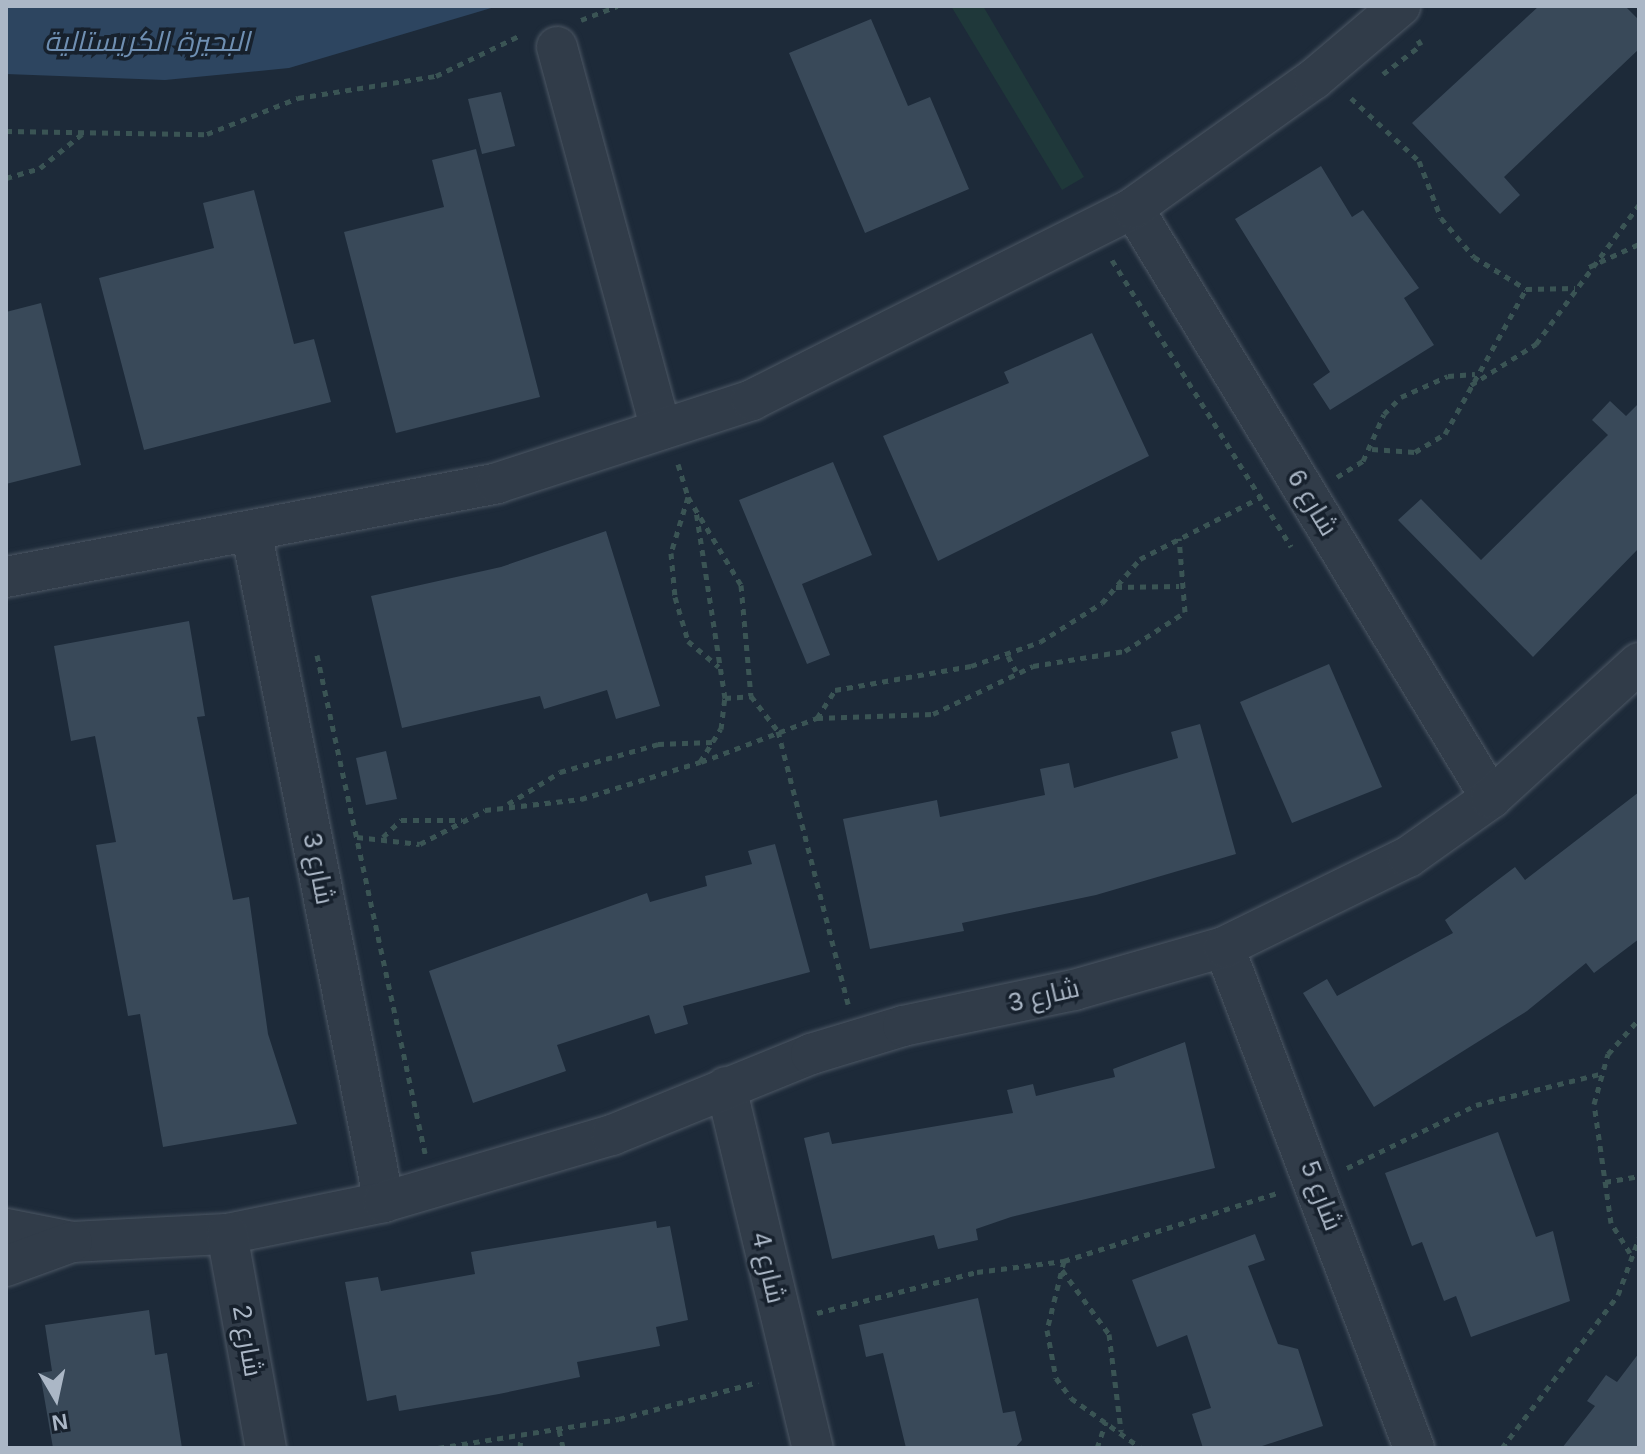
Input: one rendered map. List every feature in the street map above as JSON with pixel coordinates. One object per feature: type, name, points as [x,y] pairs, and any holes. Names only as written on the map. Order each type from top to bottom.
[{"type":"street","points":[[6,577],[252,535],[669,447],[1133,208],[1314,79],[1400,6]]},
{"type":"street","points":[[554,33],[669,447]]},
{"type":"street","name":"شارع 6","points":[[1133,208],[1491,798]]},
{"type":"street","name":"شارع 3","points":[[252,535],[384,1202]]},
{"type":"street","name":"شارع 3","points":[[72,1242],[227,1234],[384,1202],[612,1135],[726,1087],[903,1026],[1074,990],[1224,947],[1395,864],[1491,798],[1639,663]]},
{"type":"street","name":"شارع 5","points":[[1224,947],[1316,1180],[1414,1448]]},
{"type":"street","name":"شارع 4","points":[[726,1087],[813,1448]]},
{"type":"street","points":[[6,1229],[72,1242]]},
{"type":"street","name":"شارع 2","points":[[227,1234],[266,1448]]},
{"type":"street","points":[[6,1266],[72,1242]]},
{"type":"path","points":[[6,131],[207,134],[309,95],[436,76],[554,33],[617,6]]},
{"type":"path","points":[[1351,98],[1419,161],[1455,239],[1526,289],[1575,288]]},
{"type":"path","points":[[6,178],[40,168],[82,134]]},
{"type":"path","points":[[1471,385],[1536,344],[1589,268],[1639,205]]},
{"type":"path","points":[[1589,268],[1639,244]]},
{"type":"path","points":[[817,718],[835,690],[1008,656],[1102,603],[1140,559],[1179,538],[1302,486],[1372,449],[1401,455],[1429,445],[1457,418],[1476,374],[1526,289]]},
{"type":"path","points":[[1372,449],[1384,414],[1401,397],[1448,376],[1476,374]]},
{"type":"path","points":[[669,447],[688,497],[741,585],[751,696],[778,731],[848,1004],[834,1009]]},
{"type":"path","points":[[688,497],[671,553],[675,597],[688,641],[720,667]]},
{"type":"path","points":[[696,510],[725,698],[712,742],[700,762]]},
{"type":"path","points":[[507,805],[581,799],[700,762],[817,718],[933,714],[980,696],[1016,671],[1107,658],[1161,632],[1185,612],[1179,586],[1179,538]]},
{"type":"path","points":[[1116,587],[1179,586]]},
{"type":"path","points":[[317,651],[433,1189]]},
{"type":"path","points":[[1008,656],[1016,671]]},
{"type":"path","points":[[725,698],[751,696]]},
{"type":"path","points":[[357,837],[383,837],[420,844],[464,820],[507,805],[560,772],[658,744],[712,742]]},
{"type":"path","points":[[383,837],[414,817],[464,820]]},
{"type":"path","points":[[1630,1253],[1611,1223],[1594,1104],[1599,1074],[1639,1019]]},
{"type":"path","points":[[781,1323],[977,1272],[1064,1261],[1316,1180],[1404,1145],[1476,1105],[1599,1074]]},
{"type":"path","points":[[1605,1182],[1639,1176]]},
{"type":"path","points":[[1502,1448],[1618,1295],[1630,1253],[1639,1238]]},
{"type":"path","points":[[1064,1261],[1048,1354],[1071,1398],[1141,1448]]},
{"type":"path","points":[[1062,1269],[1109,1334],[1121,1432]]},
{"type":"path","points":[[438,1448],[559,1430],[793,1372]]},
{"type":"path","points":[[1097,1448],[1106,1422]]},
{"type":"path","points":[[559,1430],[563,1448]]},
{"type":"path","points":[[520,1448],[521,1436]]},
{"type":"green space","points":[[951,6],[983,6],[1084,177],[1062,190]]},
{"type":"water","name":"البحيرة الكريستالية","points":[[6,6],[498,6],[289,68],[165,80],[6,74]]},
{"type":"building","points":[[1539,6],[1625,6],[1639,20],[1639,49],[1504,177],[1520,195],[1500,214],[1412,123]]},
{"type":"building","points":[[871,19],[908,106],[930,97],[969,189],[865,233],[789,53]]},
{"type":"building","points":[[501,92],[515,146],[482,154],[468,99]]},
{"type":"building","points":[[476,149],[540,397],[396,433],[344,232],[444,207],[432,160]]},
{"type":"building","points":[[1321,166],[1352,217],[1363,210],[1419,288],[1404,298],[1434,345],[1330,410],[1313,384],[1330,372],[1235,219]]},
{"type":"building","points":[[254,190],[294,344],[314,339],[331,402],[144,450],[99,278],[214,248],[203,203]]},
{"type":"building","points":[[41,303],[81,465],[6,484],[6,312]]},
{"type":"building","points":[[1092,333],[1149,456],[938,561],[883,436],[1009,383],[1004,372]]},
{"type":"building","points":[[1610,401],[1626,416],[1639,403],[1639,548],[1533,657],[1398,520],[1421,499],[1481,560],[1608,435],[1592,420]]},
{"type":"building","points":[[833,462],[872,555],[802,584],[830,655],[807,664],[739,500]]},
{"type":"building","points":[[606,531],[660,706],[616,719],[607,690],[544,709],[540,696],[402,728],[371,596],[501,567]]},
{"type":"building","points":[[189,621],[205,716],[197,717],[233,900],[249,897],[268,1034],[297,1124],[163,1147],[140,1014],[128,1016],[96,845],[116,842],[95,736],[71,741],[54,646]]},
{"type":"building","points":[[1329,664],[1382,787],[1292,823],[1240,702]]},
{"type":"building","points":[[1200,724],[1236,854],[1096,895],[962,923],[964,931],[870,949],[843,819],[937,800],[940,817],[1045,795],[1040,769],[1069,763],[1074,788],[1178,758],[1171,732]]},
{"type":"building","points":[[386,751],[397,799],[366,805],[356,758]]},
{"type":"building","points":[[1639,792],[1639,939],[1594,973],[1586,963],[1527,1011],[1374,1107],[1303,993],[1327,979],[1337,996],[1453,933],[1445,920],[1515,867],[1525,880]]},
{"type":"building","points":[[775,844],[810,972],[683,1006],[688,1024],[655,1034],[649,1015],[557,1045],[566,1071],[473,1103],[429,971],[647,893],[650,902],[707,886],[705,876],[752,864],[748,851]]},
{"type":"building","points":[[1185,1042],[1215,1168],[1011,1217],[976,1229],[978,1240],[938,1249],[934,1235],[832,1259],[804,1138],[829,1132],[832,1144],[1013,1113],[1007,1090],[1033,1084],[1036,1096],[1115,1077],[1113,1069]]},
{"type":"building","points":[[1498,1132],[1536,1237],[1553,1231],[1570,1301],[1471,1337],[1456,1296],[1444,1301],[1422,1242],[1412,1246],[1385,1173]]},
{"type":"building","points":[[656,1221],[657,1228],[670,1226],[688,1320],[656,1327],[660,1346],[577,1362],[580,1377],[499,1394],[399,1411],[396,1395],[367,1401],[345,1282],[378,1277],[381,1291],[475,1274],[471,1252]]},
{"type":"building","points":[[1255,1234],[1265,1260],[1248,1266],[1278,1344],[1298,1349],[1323,1426],[1256,1448],[1203,1448],[1192,1414],[1211,1408],[1187,1335],[1157,1347],[1132,1280]]},
{"type":"building","points":[[978,1298],[1003,1413],[1015,1411],[1022,1440],[1015,1448],[906,1448],[883,1353],[866,1357],[859,1325]]},
{"type":"building","points":[[149,1310],[155,1355],[167,1353],[182,1448],[53,1448],[40,1373],[52,1371],[45,1325]]},
{"type":"building","points":[[1639,1353],[1639,1448],[1562,1448],[1595,1406],[1587,1401],[1606,1375],[1617,1382]]}]
